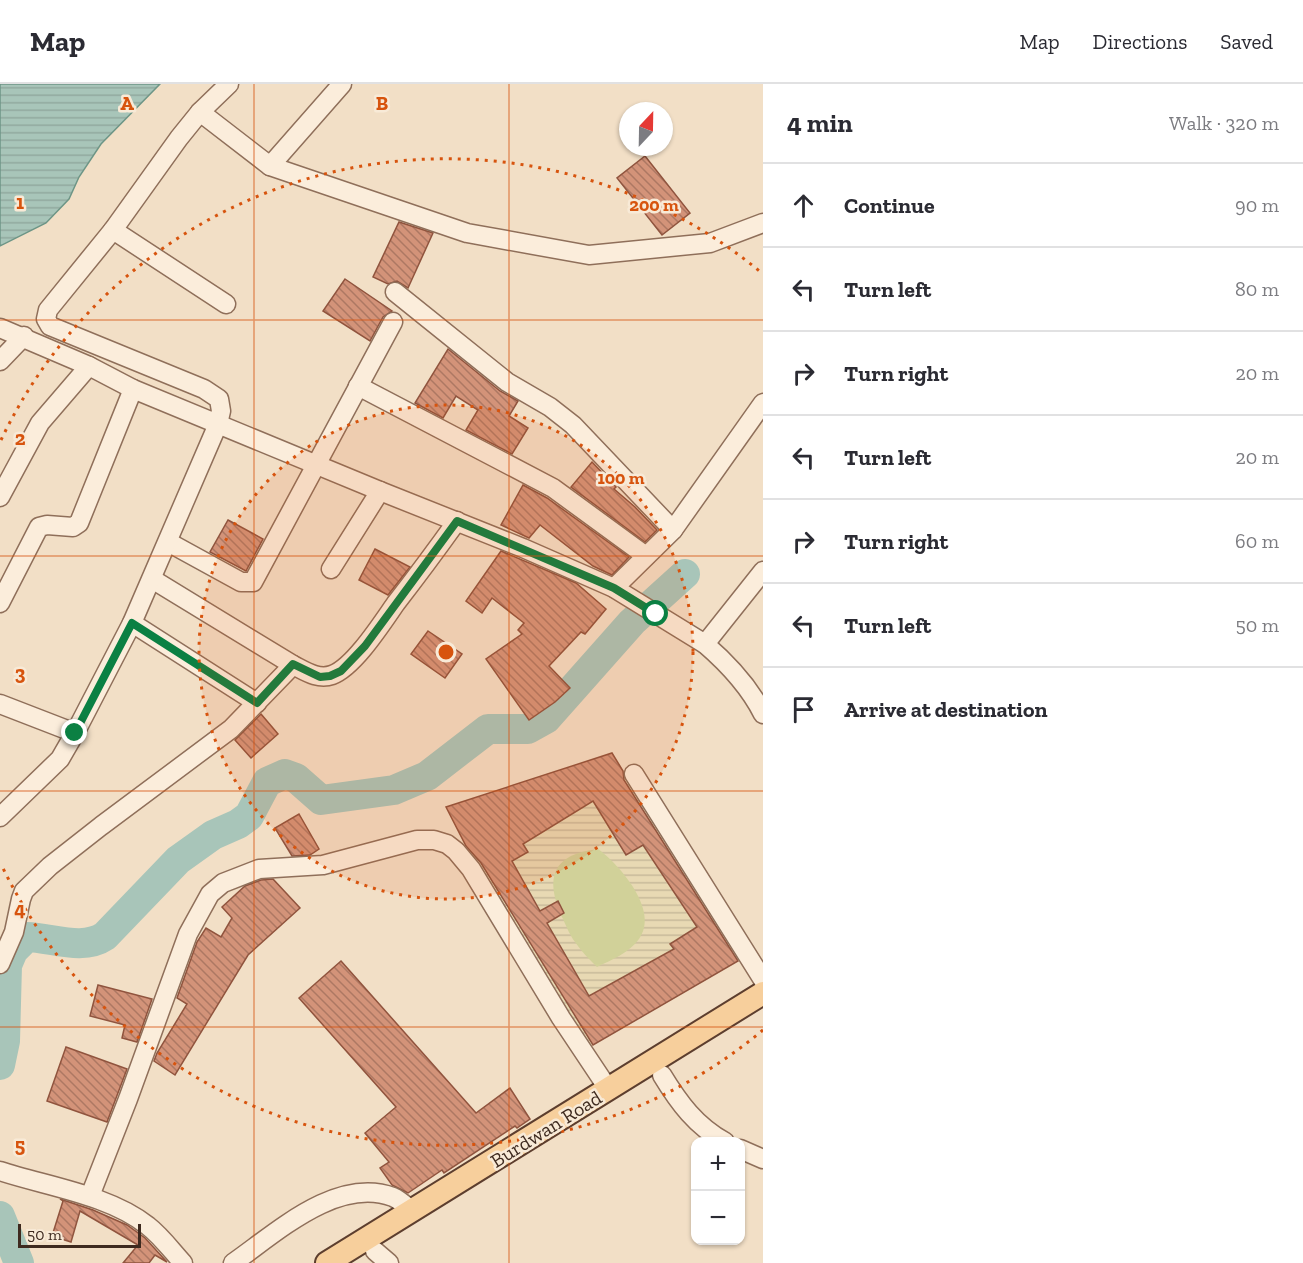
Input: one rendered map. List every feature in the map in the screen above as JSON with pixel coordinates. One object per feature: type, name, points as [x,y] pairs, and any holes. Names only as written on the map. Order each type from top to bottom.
[{"type":"main road","name":"Burdwan Road","points":[[711,1036],[763,993]]},
{"type":"main road","name":"Burdwan Road","points":[[356,1263],[382,1257],[658,1068],[711,1036],[763,1012]]},
{"type":"main road","name":"Burdwan Road","points":[[327,1263],[609,1090],[658,1068]]},
{"type":"street","points":[[0,816],[60,759],[75,733],[152,579],[218,424],[221,405],[214,395],[204,389],[57,330],[50,326],[46,319],[48,310],[113,230],[179,138],[200,112],[229,84]]},
{"type":"street","points":[[270,166],[342,84]]},
{"type":"street","points":[[200,112],[270,166],[467,233],[589,255],[710,243],[763,223]]},
{"type":"street","points":[[113,230],[226,304]]},
{"type":"street","points":[[395,292],[507,382],[550,407],[573,424],[674,530]]},
{"type":"street","points":[[168,542],[242,582],[253,582],[393,322]]},
{"type":"street","points":[[0,361],[11,332],[89,366],[133,389],[457,521],[614,588],[705,644],[741,681],[763,714]]},
{"type":"street","points":[[0,497],[40,423],[89,366]]},
{"type":"street","points":[[358,386],[553,488],[646,556]]},
{"type":"street","points":[[0,603],[39,527],[47,525],[73,527],[79,523],[133,389]]},
{"type":"street","points":[[614,588],[674,530],[762,408]]},
{"type":"street","points":[[331,569],[380,491]]},
{"type":"street","points":[[152,579],[293,664],[320,677],[330,676],[341,671],[365,646],[457,521]]},
{"type":"street","points":[[705,644],[763,571]]},
{"type":"street","points":[[132,623],[257,703]]},
{"type":"street","points":[[0,964],[14,932],[24,891],[50,866],[231,729],[293,664]]},
{"type":"street","points":[[3,709],[75,733]]},
{"type":"street","points":[[634,774],[763,980]]},
{"type":"street","points":[[90,1196],[188,934],[210,894],[223,883],[259,869],[341,862],[417,840],[447,844],[471,869],[550,1000],[609,1090]]},
{"type":"street","points":[[658,1068],[683,1107],[697,1123],[718,1137]]},
{"type":"street","points":[[745,1151],[763,1159]]},
{"type":"street","points":[[0,1171],[90,1196],[147,1225],[183,1263]]},
{"type":"street","points":[[233,1263],[301,1215],[347,1194],[384,1195],[395,1198],[412,1211]]},
{"type":"shaded area","points":[[0,84],[160,84],[101,144],[79,177],[69,199],[46,223],[0,246]]},
{"type":"shaded area","points":[[612,753],[744,958],[590,1047],[502,911],[446,807]]},
{"type":"green space","points":[[598,849],[626,877],[641,902],[645,915],[644,928],[635,944],[620,956],[597,967],[569,933],[557,903],[554,879],[556,870],[562,862],[571,856]]},
{"type":"building","points":[[645,156],[690,213],[662,235],[617,178]]},
{"type":"building","points":[[399,222],[433,233],[408,288],[397,281],[388,284],[373,277]]},
{"type":"building","points":[[345,279],[392,311],[383,317],[370,341],[323,311]]},
{"type":"building","points":[[448,349],[500,391],[518,401],[509,416],[528,428],[512,454],[466,430],[478,410],[456,396],[443,418],[415,403]]},
{"type":"building","points":[[592,462],[616,487],[614,489],[657,530],[645,542],[571,487]]},
{"type":"building","points":[[523,485],[547,498],[629,557],[612,575],[593,566],[540,525],[529,538],[501,525]]},
{"type":"building","points":[[228,520],[263,539],[246,571],[210,552]]},
{"type":"building","points":[[375,549],[410,567],[388,595],[359,580]]},
{"type":"building","points":[[501,551],[576,583],[606,609],[585,634],[581,632],[549,666],[570,688],[555,702],[529,720],[486,659],[522,634],[518,630],[524,623],[492,598],[482,613],[466,601]]},
{"type":"building","points":[[428,631],[462,654],[445,678],[411,654]]},
{"type":"building","points":[[261,714],[278,734],[251,758],[235,740]]},
{"type":"building","points":[[612,753],[623,771],[624,780],[738,961],[593,1045],[481,863],[466,846],[446,807]],"holes":[[[593,801],[626,855],[643,845],[697,927],[670,944],[674,949],[589,996],[547,923],[564,913],[558,901],[540,911],[512,861],[528,852],[523,844]]]},
{"type":"building","points":[[299,814],[319,849],[310,855],[292,856],[275,828]]},
{"type":"building","points":[[273,879],[300,908],[248,955],[175,1075],[154,1061],[187,1004],[177,998],[197,942],[206,928],[221,937],[232,918],[222,907],[245,886],[261,880]]},
{"type":"building","points":[[341,961],[476,1113],[510,1088],[530,1119],[517,1128],[515,1126],[444,1173],[442,1170],[408,1193],[392,1185],[380,1168],[389,1162],[365,1133],[396,1107],[299,998]]},
{"type":"building","points":[[98,985],[152,999],[137,1042],[122,1038],[125,1025],[90,1016]]},
{"type":"building","points":[[66,1047],[127,1069],[107,1122],[47,1101]]},
{"type":"building","points":[[60,1199],[127,1225],[145,1238],[167,1262],[155,1255],[149,1263],[123,1263],[138,1245],[80,1211],[71,1242],[52,1236],[63,1201]]},
{"type":"waterway","points":[[0,1065],[5,1041],[7,965],[13,951],[27,937],[87,943],[105,936],[178,860],[213,835],[238,824],[249,816],[267,782],[285,774],[296,778],[321,800],[394,790],[427,776],[488,729],[528,729],[546,719],[632,622],[685,574]]},
{"type":"waterway","points":[[0,1216],[19,1263]]},
{"type":"route","points":[[75,733],[132,623],[257,703],[293,664],[320,677],[341,671],[365,646],[457,521],[614,588],[656,614]]}]
